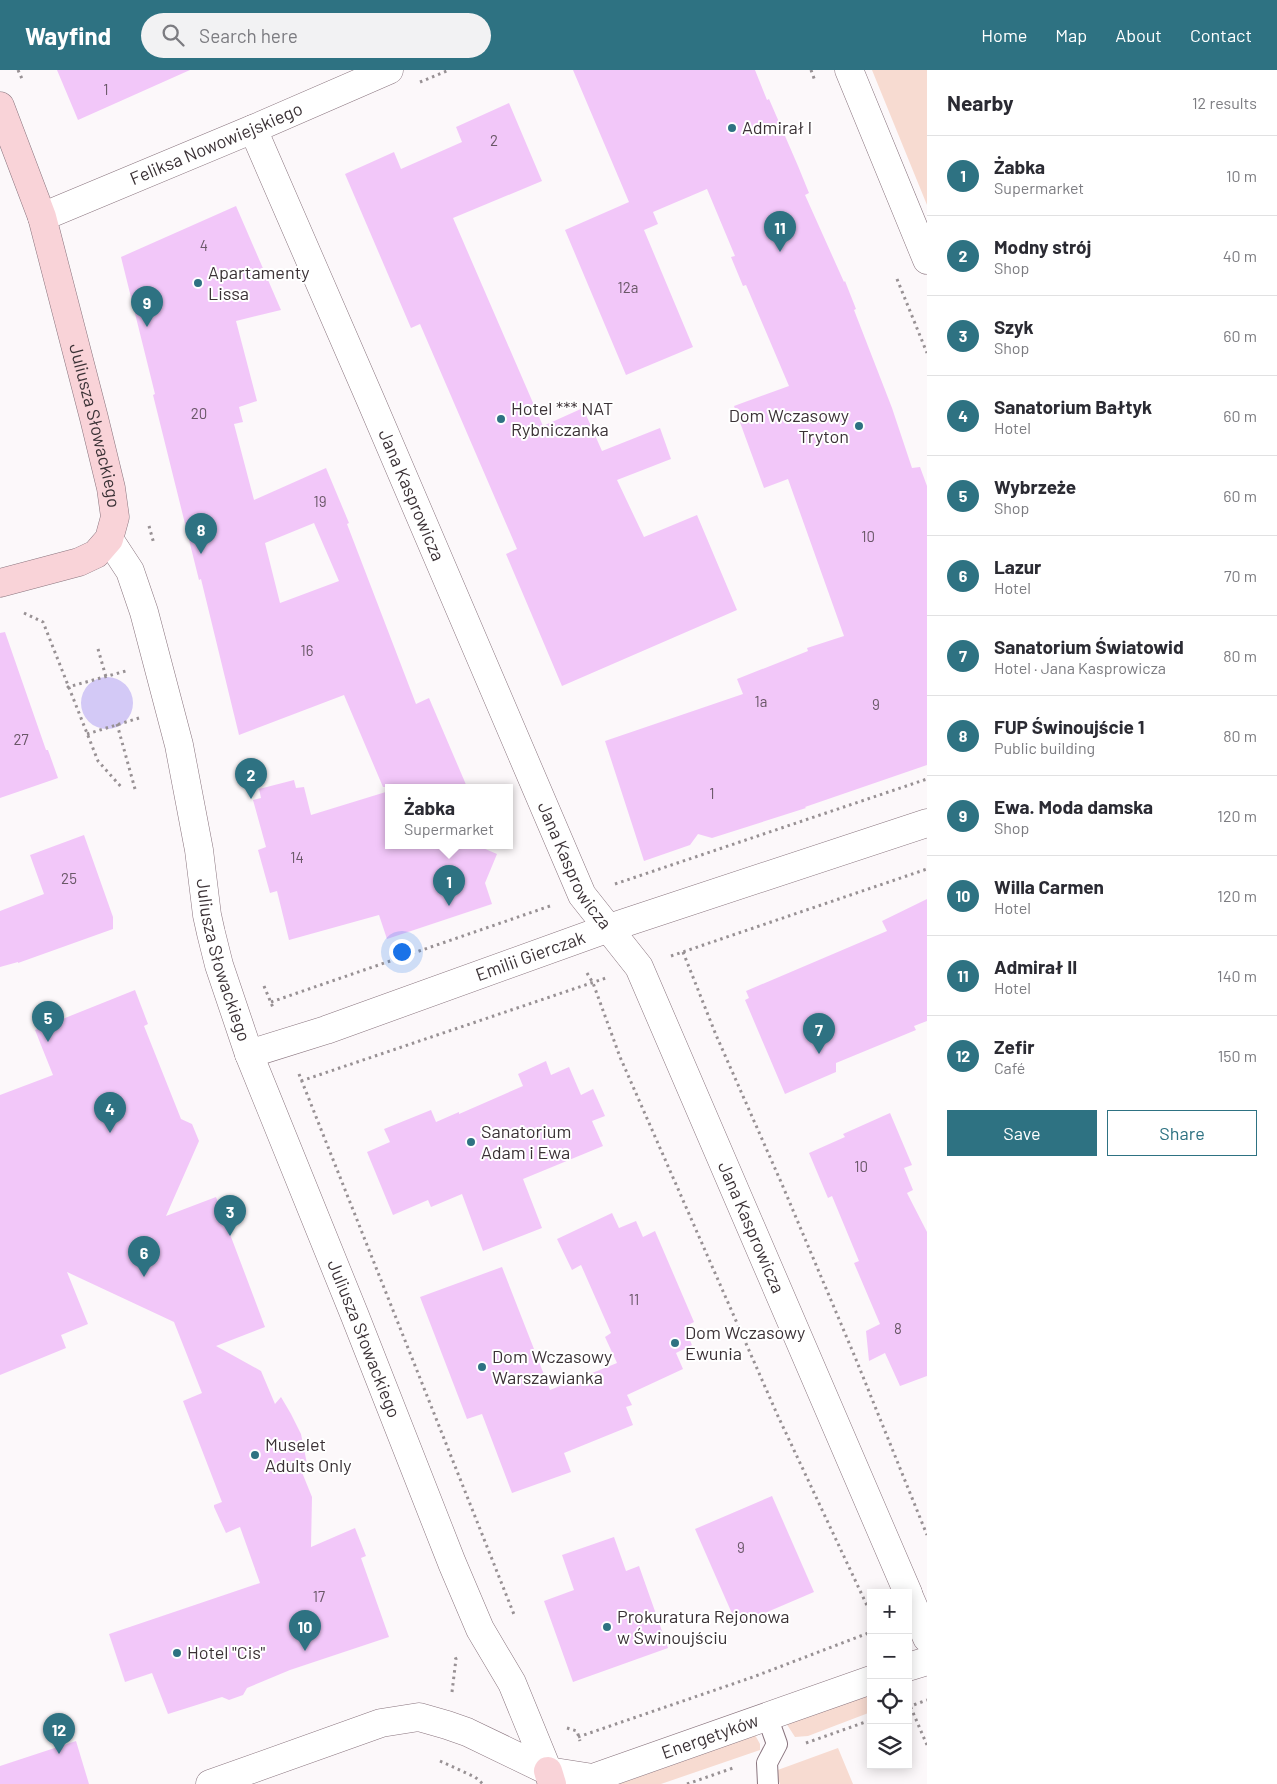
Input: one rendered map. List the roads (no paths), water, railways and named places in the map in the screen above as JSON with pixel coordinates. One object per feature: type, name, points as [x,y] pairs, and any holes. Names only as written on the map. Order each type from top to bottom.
[{"type":"street","name":"Feliksa Nowowiejskiego","points":[[42,217],[253,130],[389,70]]},
{"type":"street","points":[[849,70],[927,260]]},
{"type":"street","name":"Juliusza Słowackiego","points":[[0,106],[42,217],[111,488],[115,517],[109,539],[130,571],[180,745],[199,850],[207,915],[219,964],[249,1054],[452,1563],[480,1629],[512,1683],[550,1777]]},
{"type":"street","name":"Jana Kasprowicza","points":[[253,130],[582,895],[639,967],[906,1589]]},
{"type":"street","points":[[0,583],[80,562],[96,554],[109,539]]},
{"type":"street","name":"Emilii Gierczak","points":[[249,1054],[326,1030],[609,928],[927,823]]},
{"type":"street","name":"Jana Kasprowicza","points":[[912,1602],[927,1638]]},
{"type":"street","points":[[912,1666],[927,1660]]},
{"type":"street","name":"Energetyków","points":[[210,1784],[381,1723],[419,1718],[467,1732],[550,1777],[593,1778],[867,1681]]},
{"type":"lane","points":[[767,1716],[777,1744],[766,1763],[768,1784]]},
{"type":"place","name":"Admirał I","points":[[732,128]]},
{"type":"place","name":"Admirał II","points":[[780,252]]},
{"type":"place","name":"Apartamenty Lissa","points":[[198,283]]},
{"type":"place","name":"Ewa. Moda damska","points":[[147,327]]},
{"type":"place","name":"Hotel *** NAT Rybniczanka","points":[[501,419]]},
{"type":"place","name":"Dom Wczasowy Tryton","points":[[859,426]]},
{"type":"place","name":"FUP Świnoujście 1","points":[[201,554]]},
{"type":"place","name":"Modny strój","points":[[251,799]]},
{"type":"place","name":"Żabka","points":[[449,906]]},
{"type":"place","name":"Wybrzeże","points":[[48,1042]]},
{"type":"place","name":"Sanatorium Światowid","points":[[819,1054]]},
{"type":"place","name":"Sanatorium Bałtyk","points":[[110,1133]]},
{"type":"place","name":"Sanatorium Adam i Ewa","points":[[471,1142]]},
{"type":"place","name":"Szyk","points":[[230,1236]]},
{"type":"place","name":"Lazur","points":[[144,1277]]},
{"type":"place","name":"Dom Wczasowy Ewunia","points":[[675,1343]]},
{"type":"place","name":"Dom Wczasowy Warszawianka","points":[[482,1367]]},
{"type":"place","name":"Muselet Adults Only","points":[[255,1455]]},
{"type":"place","name":"Prokuratura Rejonowa w Świnoujściu","points":[[607,1627]]},
{"type":"place","name":"Willa Carmen","points":[[305,1651]]},
{"type":"place","name":"Hotel \"Cis\"","points":[[177,1653]]},
{"type":"place","name":"Zefir","points":[[59,1754]]}]
